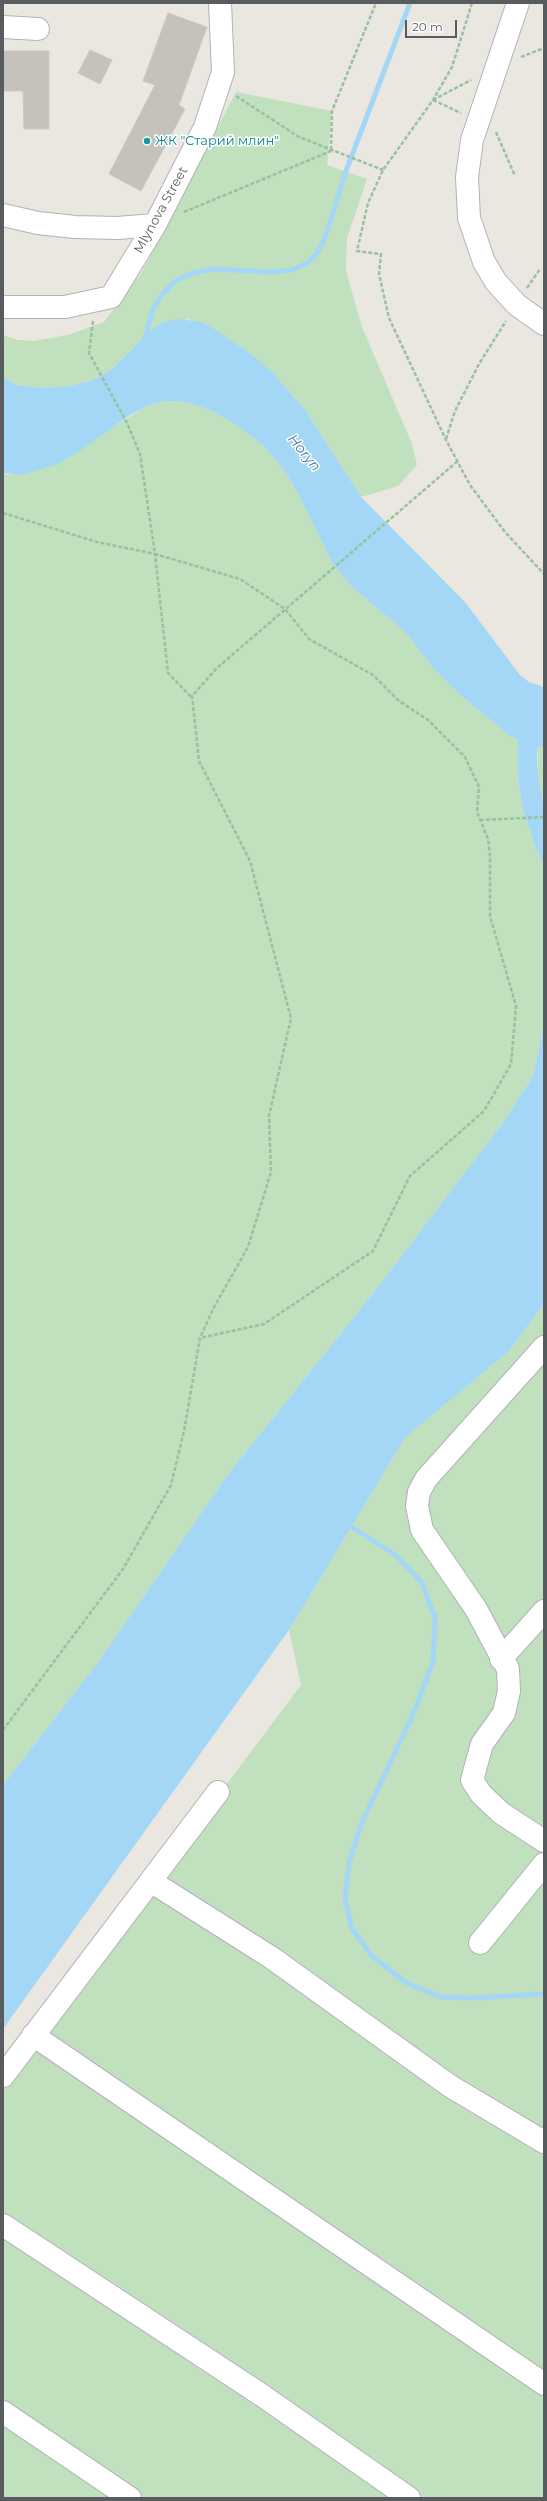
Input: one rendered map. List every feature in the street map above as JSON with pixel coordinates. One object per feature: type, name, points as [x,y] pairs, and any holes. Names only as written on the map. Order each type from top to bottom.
[{"type":"street","name":"Mlynova Street","points":[[111,297],[155,225],[205,127],[223,72],[220,3]]},
{"type":"street","points":[[518,3],[476,128],[467,177],[468,218],[474,238],[496,282],[517,305],[544,324]]},
{"type":"street","points":[[3,27],[38,28]]},
{"type":"street","points":[[3,215],[38,223],[75,227],[117,228],[155,225]]},
{"type":"street","points":[[3,307],[65,307],[111,297]]},
{"type":"street","points":[[544,1347],[426,1480],[418,1499],[417,1514],[422,1530],[476,1609],[498,1648],[501,1659],[508,1669],[509,1691],[504,1713],[482,1744],[472,1780],[481,1794],[501,1813],[544,1841]]},
{"type":"street","points":[[501,1659],[544,1611]]},
{"type":"street","points":[[3,2076],[152,1882],[218,1792]]},
{"type":"street","points":[[480,1943],[544,1864]]},
{"type":"street","points":[[152,1882],[272,1958],[450,2086],[544,2142]]},
{"type":"street","points":[[33,2035],[544,2384]]},
{"type":"street","points":[[3,2225],[263,2396],[409,2498]]},
{"type":"street","points":[[3,2412],[130,2498]]},
{"type":"path","points":[[331,150],[332,111],[376,3]]},
{"type":"path","points":[[472,3],[452,67],[433,100],[383,170],[368,203],[357,251],[381,254],[379,274],[389,318],[446,440],[459,460],[470,485],[505,532],[544,574]]},
{"type":"path","points":[[223,72],[236,96],[299,137],[383,170]]},
{"type":"path","points":[[155,225],[331,150]]},
{"type":"path","points":[[446,440],[455,411],[479,364],[540,269]]},
{"type":"path","points":[[3,1730],[123,1569],[171,1485],[184,1431],[200,1338],[213,1309],[248,1248],[271,1172],[269,1116],[291,1018],[250,861],[199,761],[192,699],[168,673],[155,554],[140,454],[127,423],[89,353],[92,322],[111,297]]},
{"type":"path","points":[[192,699],[217,668],[315,586],[422,494],[459,460]]},
{"type":"path","points":[[3,513],[97,542],[155,554],[240,579],[286,609],[309,639],[373,675],[399,701],[428,720],[465,757],[479,787],[477,812],[488,840],[490,855],[490,916],[516,1006],[511,1064],[484,1111],[410,1176],[373,1251],[264,1324],[200,1338]]},
{"type":"path","points":[[480,820],[544,816]]},
{"type":"green space","points":[[236,92],[332,111],[327,165],[367,179],[347,238],[346,271],[362,327],[412,444],[417,465],[398,486],[361,497],[306,411],[273,373],[224,336],[196,321],[187,319],[150,331],[112,369],[93,380],[69,386],[45,388],[16,385],[3,377],[3,335],[17,340],[33,341],[68,335],[104,322],[142,272]]},
{"type":"green space","points":[[165,401],[186,402],[210,410],[238,426],[265,447],[284,470],[298,493],[321,539],[351,586],[404,631],[433,668],[460,695],[511,737],[518,740],[518,778],[523,809],[535,846],[544,866],[544,1025],[533,1076],[504,1121],[378,1287],[229,1473],[99,1661],[3,1785],[3,473],[8,475],[113,427],[147,406]]},
{"type":"green space","points":[[538,746],[544,747],[544,809],[538,776]]},
{"type":"green space","points":[[544,1304],[544,1342],[421,1478],[406,1500],[407,1518],[544,1363],[544,2498],[3,2498],[3,2082],[301,1685],[289,1630],[405,1438],[509,1351]]},
{"type":"water","name":"Horyn","points":[[178,319],[196,321],[208,325],[251,354],[273,373],[306,411],[361,497],[465,602],[520,675],[529,682],[544,687],[544,747],[538,746],[537,754],[538,776],[544,809],[544,866],[535,846],[523,809],[518,778],[518,740],[511,737],[460,695],[433,668],[404,631],[351,586],[332,562],[298,493],[284,470],[265,447],[238,426],[210,410],[186,402],[165,401],[147,406],[130,415],[77,453],[55,465],[21,475],[3,473],[3,377],[16,385],[45,388],[69,386],[93,380],[112,369],[150,331],[163,322]]},
{"type":"water","points":[[544,1025],[544,1304],[509,1351],[405,1438],[289,1630],[3,2029],[3,1785],[99,1661],[229,1473],[378,1287],[504,1121],[533,1076]]},
{"type":"building","points":[[168,13],[207,27],[179,105],[185,109],[141,191],[109,174],[155,85],[143,81]]},
{"type":"building","points":[[90,50],[112,60],[100,84],[78,73]]},
{"type":"building","points":[[3,51],[49,51],[49,129],[24,129],[23,91],[3,91]]},
{"type":"waterway","points":[[144,342],[153,309],[162,295],[174,282],[190,274],[213,269],[271,272],[292,270],[307,263],[317,253],[325,238],[346,171],[410,3]]},
{"type":"waterway","points":[[347,1524],[397,1556],[422,1583],[435,1618],[433,1662],[412,1717],[362,1822],[349,1863],[345,1899],[352,1929],[372,1956],[405,1982],[440,1997],[472,1998],[544,1994]]},
{"type":"place","name":"ЖК \"Старий млин\"","points":[[147,141]]}]
